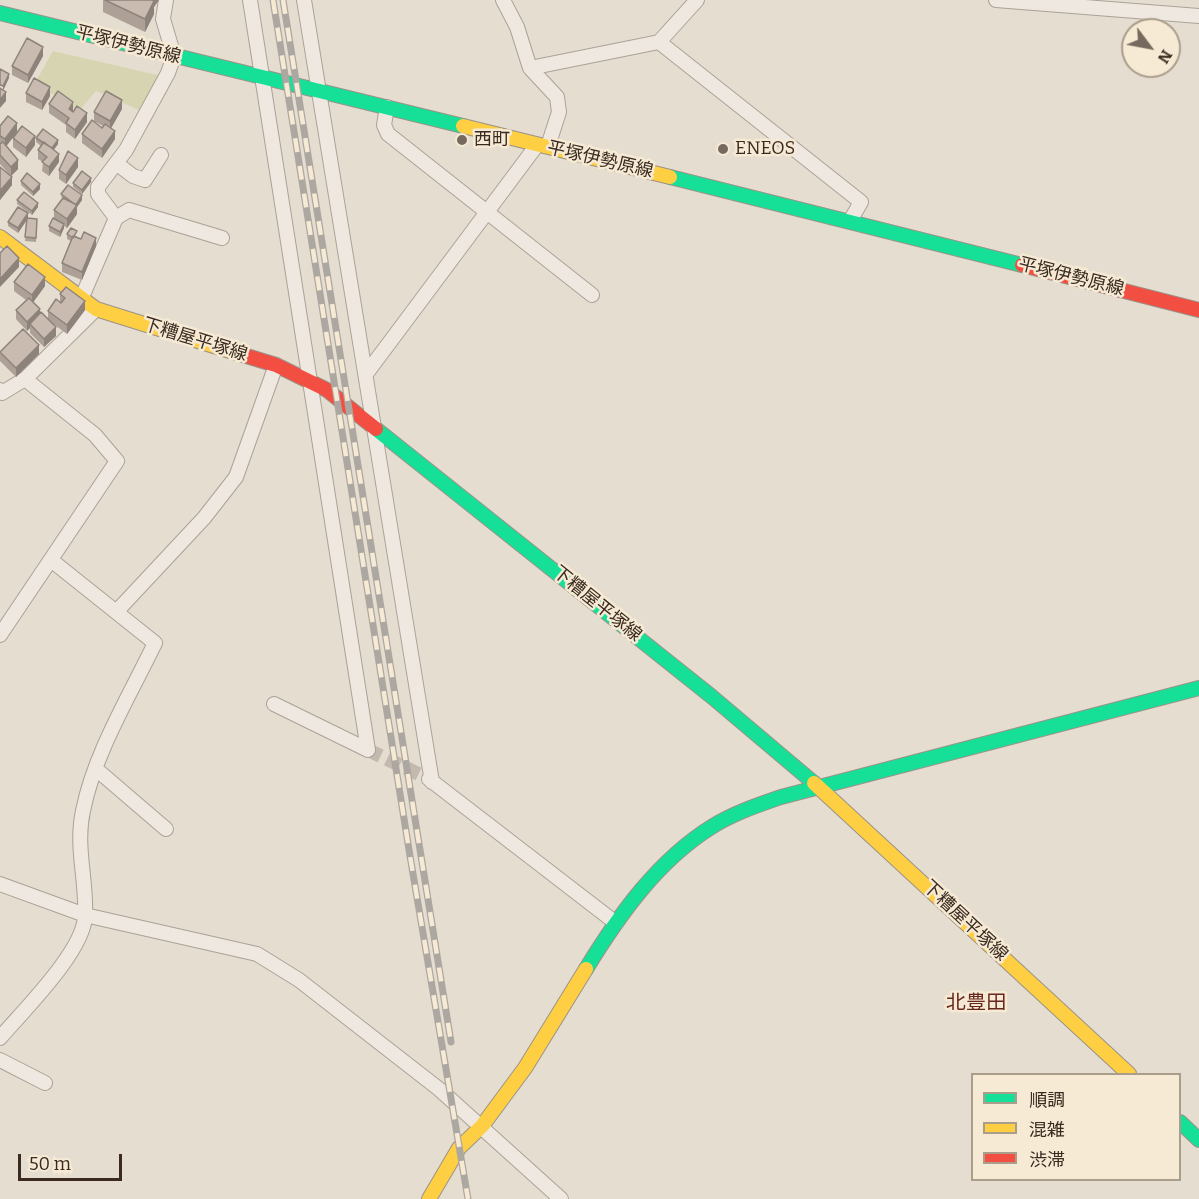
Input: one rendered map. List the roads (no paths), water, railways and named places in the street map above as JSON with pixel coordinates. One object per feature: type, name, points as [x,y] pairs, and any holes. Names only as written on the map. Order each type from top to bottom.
[{"type":"main road","name":"平塚伊勢原線","points":[[0,13],[387,107],[1199,310]]},
{"type":"main road","name":"下糟屋平塚線","points":[[0,237],[96,309],[276,365],[309,379],[372,425],[703,689],[819,787],[1128,1073]]},
{"type":"main road","points":[[429,1199],[439,1185],[451,1178],[482,1135],[482,1126],[537,1049],[616,923],[654,876],[704,832],[738,812],[819,787],[1199,688]]},
{"type":"main road","points":[[1181,1124],[1199,1140]]},
{"type":"street","points":[[116,218],[98,194],[98,187],[117,163],[168,73],[174,56],[163,19],[166,0]]},
{"type":"street","points":[[250,0],[368,750],[274,704]]},
{"type":"street","points":[[304,0],[317,90],[366,374],[372,425],[399,575],[430,780],[616,923]]},
{"type":"street","points":[[366,374],[487,213],[542,146],[559,112],[557,97],[530,68],[517,27],[503,0]]},
{"type":"street","points":[[530,68],[658,42],[697,0]]},
{"type":"street","points":[[996,0],[1199,16]]},
{"type":"street","points":[[658,42],[861,202],[850,222]]},
{"type":"street","points":[[387,107],[384,125],[388,134],[592,295]]},
{"type":"street","points":[[117,163],[133,176],[145,180],[161,155]]},
{"type":"street","points":[[82,297],[116,218],[129,210],[222,238]]},
{"type":"street","points":[[0,390],[2,393],[25,378],[96,309]]},
{"type":"street","points":[[117,611],[197,526],[236,477],[276,365]]},
{"type":"street","points":[[0,635],[117,461],[95,435],[25,378]]},
{"type":"street","points":[[0,1038],[50,981],[84,931],[85,915],[78,839],[83,810],[96,769],[155,643],[51,560]]},
{"type":"street","points":[[96,769],[166,830]]},
{"type":"street","points":[[0,884],[85,915],[257,954],[299,980],[439,1089],[561,1199]]},
{"type":"street","points":[[0,1060],[45,1083]]},
{"type":"tunnel","points":[[368,750],[429,779]]},
{"type":"railway","points":[[273,0],[410,856],[468,1199]]},
{"type":"railway","points":[[283,0],[451,1042]]},
{"type":"place","name":"西町","points":[[462,140]]},
{"type":"place","name":"ENEOS","points":[[723,149]]},
{"type":"district","name":"北豊田","points":[[976,1003]]}]
